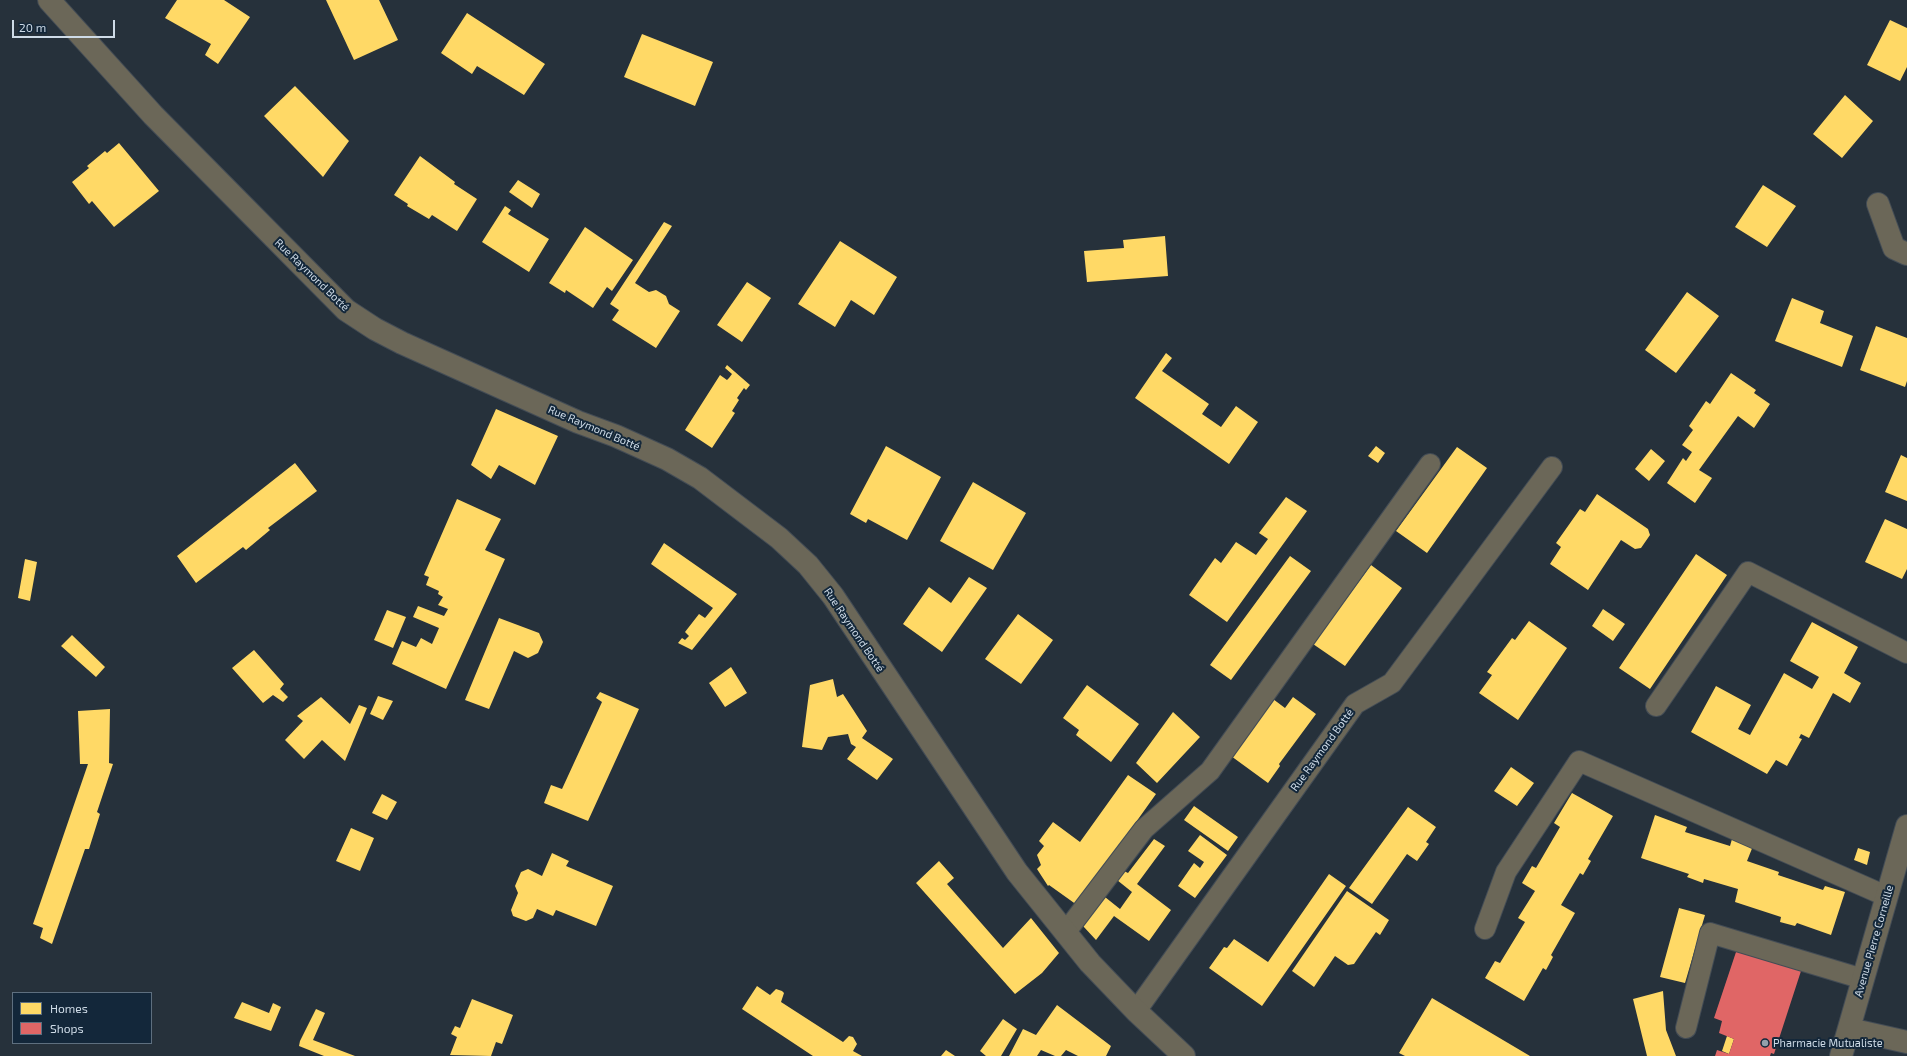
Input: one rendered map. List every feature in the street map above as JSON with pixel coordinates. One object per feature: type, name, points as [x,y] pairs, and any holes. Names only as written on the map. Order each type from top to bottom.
[{"type":"street","name":"Rue Raymond Botté","points":[[48,0],[153,115],[346,310],[375,329],[402,343],[578,422],[616,436],[667,459],[706,483],[785,544],[808,565],[833,596],[1018,872],[1090,963],[1136,1011],[1184,1056]]},
{"type":"street","points":[[1878,204],[1894,248],[1907,254]]},
{"type":"street","name":"Avenue Pierre Corneille","points":[[1841,1056],[1907,826]]},
{"type":"street","points":[[1849,1029],[1907,1042]]},
{"type":"lane","points":[[1065,933],[1144,829],[1210,771],[1430,464]]},
{"type":"lane","name":"Rue Raymond Botté","points":[[1136,1011],[1355,704],[1392,683],[1552,467]]},
{"type":"lane","points":[[1656,706],[1748,572],[1907,653]]},
{"type":"lane","points":[[1485,929],[1506,872],[1579,761],[1886,896]]},
{"type":"lane","points":[[1686,1028],[1710,933],[1863,979]]},
{"type":"building: Homes","points":[[177,0],[224,0],[250,17],[218,64],[205,55],[211,44],[165,18]]},
{"type":"building: Homes","points":[[326,0],[379,0],[398,40],[354,60]]},
{"type":"building: Homes","points":[[467,13],[545,64],[524,95],[477,66],[472,74],[441,53]]},
{"type":"building: Homes","points":[[1890,20],[1907,28],[1907,67],[1900,81],[1867,65]]},
{"type":"building: Homes","points":[[642,34],[713,62],[695,106],[624,77]]},
{"type":"building: Homes","points":[[295,86],[349,141],[323,177],[264,116]]},
{"type":"building: Homes","points":[[1845,95],[1873,121],[1842,158],[1813,134]]},
{"type":"building: Homes","points":[[119,143],[159,191],[114,227],[92,201],[89,204],[72,182],[89,168],[87,166],[105,151],[107,153]]},
{"type":"building: Homes","points":[[420,156],[455,182],[454,184],[477,199],[457,231],[432,215],[429,219],[407,206],[408,204],[394,195]]},
{"type":"building: Homes","points":[[518,180],[540,194],[532,208],[509,192]]},
{"type":"building: Homes","points":[[1763,185],[1796,206],[1767,247],[1735,227]]},
{"type":"building: Homes","points":[[505,206],[511,210],[508,214],[549,239],[529,272],[482,242]]},
{"type":"building: Homes","points":[[664,222],[672,226],[635,283],[649,292],[656,290],[666,296],[669,304],[680,311],[656,348],[612,320],[619,310],[610,304]]},
{"type":"building: Homes","points":[[585,227],[633,260],[612,291],[607,287],[593,308],[566,290],[565,293],[549,283]]},
{"type":"building: Homes","points":[[1165,236],[1168,276],[1087,282],[1084,251],[1124,248],[1123,240]]},
{"type":"building: Homes","points":[[840,241],[897,277],[874,315],[851,300],[835,327],[798,304]]},
{"type":"building: Homes","points":[[747,282],[771,298],[742,342],[717,325]]},
{"type":"building: Homes","points":[[1687,292],[1719,316],[1676,373],[1645,350]]},
{"type":"building: Homes","points":[[1792,298],[1824,311],[1820,323],[1853,336],[1842,367],[1775,341]]},
{"type":"building: Homes","points":[[1876,326],[1907,338],[1907,381],[1905,387],[1860,370]]},
{"type":"building: Homes","points":[[1166,353],[1172,358],[1162,371],[1209,404],[1202,414],[1221,427],[1236,406],[1258,422],[1229,464],[1135,398]]},
{"type":"building: Homes","points":[[727,365],[750,385],[746,390],[744,388],[737,398],[739,400],[732,411],[735,413],[712,448],[685,430],[720,375],[727,380],[732,374],[725,368]]},
{"type":"building: Homes","points":[[1731,373],[1756,390],[1754,393],[1770,404],[1754,428],[1738,416],[1699,470],[1712,478],[1695,503],[1667,483],[1683,458],[1686,461],[1692,452],[1682,445],[1693,430],[1689,426],[1706,401],[1710,404]]},
{"type":"building: Homes","points":[[496,409],[558,436],[535,485],[499,465],[491,479],[471,465]]},
{"type":"building: Homes","points":[[886,446],[941,477],[907,540],[868,519],[866,523],[850,514]]},
{"type":"building: Homes","points":[[1376,446],[1385,453],[1378,463],[1368,456]]},
{"type":"building: Homes","points":[[1457,447],[1487,468],[1427,553],[1396,531]]},
{"type":"building: Homes","points":[[1651,449],[1665,461],[1649,481],[1635,469]]},
{"type":"building: Homes","points":[[1901,455],[1907,458],[1907,501],[1885,492]]},
{"type":"building: Homes","points":[[295,463],[317,491],[268,528],[270,530],[246,550],[243,547],[196,583],[177,556]]},
{"type":"building: Homes","points":[[973,482],[1026,513],[993,570],[940,541]]},
{"type":"building: Homes","points":[[1597,494],[1648,529],[1650,535],[1641,548],[1635,549],[1621,540],[1588,590],[1550,564],[1561,547],[1556,543],[1580,509],[1585,512]]},
{"type":"building: Homes","points":[[1286,497],[1307,511],[1227,622],[1189,595],[1215,558],[1221,563],[1236,542],[1256,555],[1268,539],[1259,533]]},
{"type":"building: Homes","points":[[457,499],[501,519],[485,550],[505,559],[446,689],[392,664],[402,641],[416,647],[421,638],[432,644],[439,628],[413,617],[418,606],[444,616],[448,609],[438,605],[443,597],[438,594],[439,591],[426,585],[429,577],[424,575]]},
{"type":"building: Homes","points":[[1885,519],[1907,529],[1907,569],[1902,579],[1865,562]]},
{"type":"building: Homes","points":[[664,543],[737,594],[692,650],[678,643],[682,638],[685,640],[689,636],[685,632],[699,614],[705,618],[713,608],[651,564]]},
{"type":"building: Homes","points":[[1696,554],[1727,575],[1650,689],[1619,668]]},
{"type":"building: Homes","points":[[1290,556],[1311,571],[1231,680],[1210,665]]},
{"type":"building: Homes","points":[[25,559],[37,562],[30,601],[18,598]]},
{"type":"building: Homes","points":[[1371,565],[1402,588],[1345,666],[1313,644]]},
{"type":"building: Homes","points":[[969,577],[987,588],[942,652],[903,624],[929,587],[951,603]]},
{"type":"building: Homes","points":[[1603,609],[1625,624],[1613,641],[1592,626]]},
{"type":"building: Homes","points":[[387,610],[406,617],[393,648],[374,640]]},
{"type":"building: Homes","points":[[1018,614],[1053,640],[1021,684],[985,659]]},
{"type":"building: Homes","points":[[499,618],[539,633],[543,642],[538,653],[528,658],[514,651],[489,709],[465,700]]},
{"type":"building: Homes","points":[[1529,621],[1567,648],[1518,720],[1479,693],[1492,675],[1487,672],[1512,638],[1515,640]]},
{"type":"building: Homes","points":[[1812,622],[1858,647],[1844,673],[1861,683],[1850,703],[1833,693],[1809,738],[1801,734],[1799,738],[1802,739],[1787,766],[1776,760],[1767,774],[1691,732],[1716,686],[1751,705],[1738,729],[1750,735],[1784,673],[1812,689],[1819,677],[1790,661]]},
{"type":"building: Homes","points":[[72,635],[105,667],[96,677],[61,646]]},
{"type":"building: Homes","points":[[254,650],[284,684],[280,689],[288,697],[283,702],[273,695],[263,703],[232,668]]},
{"type":"building: Homes","points":[[731,667],[747,693],[725,707],[709,683]]},
{"type":"building: Homes","points":[[833,679],[837,697],[843,694],[867,731],[862,738],[893,759],[877,780],[847,759],[856,747],[851,744],[848,734],[828,737],[822,750],[802,747],[810,685]]},
{"type":"building: Homes","points":[[1087,685],[1139,724],[1111,762],[1076,735],[1079,730],[1063,718]]},
{"type":"building: Homes","points":[[600,692],[639,709],[588,821],[544,803],[551,785],[562,789],[602,702],[596,698]]},
{"type":"building: Homes","points":[[378,696],[393,701],[383,720],[370,714]]},
{"type":"building: Homes","points":[[321,697],[350,724],[359,705],[367,708],[345,761],[322,740],[304,759],[285,740],[303,721],[297,716]]},
{"type":"building: Homes","points":[[1293,697],[1316,714],[1279,764],[1280,766],[1268,783],[1231,756],[1273,699],[1285,708]]},
{"type":"building: Homes","points":[[110,709],[109,763],[113,764],[97,812],[100,814],[89,849],[85,849],[52,944],[40,938],[43,928],[33,924],[88,764],[80,764],[78,711]]},
{"type":"building: Homes","points":[[1173,712],[1200,737],[1157,783],[1136,763]]},
{"type":"building: Homes","points":[[1511,767],[1534,783],[1517,806],[1494,791]]},
{"type":"building: Homes","points":[[1128,775],[1156,794],[1077,905],[1049,885],[1048,886],[1037,869],[1041,865],[1037,855],[1044,846],[1039,841],[1053,822],[1080,842]]},
{"type":"building: Homes","points":[[1572,793],[1613,816],[1588,859],[1591,861],[1583,875],[1580,873],[1561,905],[1575,913],[1551,955],[1553,957],[1546,970],[1543,968],[1524,1001],[1485,978],[1495,961],[1500,963],[1525,922],[1518,918],[1535,891],[1522,883],[1532,866],[1536,868],[1560,827],[1554,823]]},
{"type":"building: Homes","points":[[382,794],[397,802],[387,820],[372,813]]},
{"type":"building: Homes","points":[[1194,806],[1238,837],[1228,851],[1184,820]]},
{"type":"building: Homes","points":[[1408,807],[1436,827],[1426,842],[1429,844],[1417,861],[1407,854],[1372,904],[1349,888]]},
{"type":"building: Homes","points":[[1655,815],[1687,827],[1685,832],[1730,846],[1732,839],[1753,846],[1747,861],[1779,872],[1778,875],[1823,890],[1825,886],[1845,892],[1831,935],[1797,923],[1795,926],[1780,922],[1781,917],[1735,902],[1738,889],[1704,879],[1703,883],[1687,877],[1689,874],[1641,858]]},
{"type":"building: Homes","points":[[351,828],[374,838],[360,871],[336,861]]},
{"type":"building: Homes","points":[[1200,835],[1227,855],[1195,898],[1178,886],[1194,863],[1200,868],[1204,862],[1188,851]]},
{"type":"building: Homes","points":[[1154,839],[1165,846],[1137,884],[1171,910],[1149,941],[1114,916],[1096,940],[1083,926],[1105,897],[1120,909],[1132,892],[1117,880],[1124,871],[1128,873]]},
{"type":"building: Homes","points":[[1858,848],[1870,852],[1867,865],[1854,860]]},
{"type":"building: Homes","points":[[552,853],[569,861],[566,866],[613,886],[596,926],[556,910],[553,916],[537,909],[533,918],[526,921],[513,916],[511,910],[518,893],[515,886],[521,872],[528,869],[542,876]]},
{"type":"building: Homes","points":[[939,861],[954,878],[947,884],[1003,948],[1031,918],[1059,953],[1042,973],[1015,994],[916,883]]},
{"type":"building: Homes","points":[[1329,874],[1346,886],[1262,1006],[1209,968],[1224,947],[1227,948],[1234,939],[1268,962]]},
{"type":"building: Homes","points":[[1347,891],[1389,920],[1380,935],[1376,932],[1354,964],[1348,965],[1335,956],[1314,987],[1292,971]]},
{"type":"building: Homes","points":[[1679,908],[1705,915],[1685,983],[1660,977]]},
{"type":"building: Homes","points":[[757,986],[770,995],[776,989],[782,991],[784,993],[781,1002],[843,1042],[849,1036],[853,1037],[857,1044],[853,1051],[862,1056],[813,1056],[742,1009]]},
{"type":"building: Homes","points":[[1663,991],[1666,1030],[1676,1056],[1647,1056],[1633,999]]},
{"type":"building: Homes","points":[[1432,998],[1530,1056],[1405,1056],[1399,1053]]},
{"type":"building: Homes","points":[[472,999],[513,1015],[502,1044],[496,1042],[491,1056],[450,1055],[457,1037],[451,1034],[455,1026],[460,1028]]},
{"type":"building: Homes","points":[[242,1002],[269,1013],[273,1003],[281,1007],[271,1031],[234,1018]]},
{"type":"building: Homes","points":[[1057,1005],[1111,1046],[1106,1056],[1078,1056],[1066,1050],[1061,1056],[1055,1056],[1041,1050],[1037,1056],[1009,1056],[1023,1029],[1036,1035]]},
{"type":"building: Homes","points":[[316,1009],[325,1013],[313,1040],[355,1056],[324,1056],[299,1046]]},
{"type":"building: Homes","points":[[1003,1019],[1017,1029],[1001,1056],[986,1056],[980,1051]]},
{"type":"building: Homes","points":[[1727,1036],[1734,1039],[1729,1054],[1722,1051]]},
{"type":"building: Homes","points":[[946,1050],[955,1056],[941,1056]]},
{"type":"building: Shops","points":[[1737,949],[1801,971],[1774,1054],[1771,1053],[1770,1056],[1715,1056],[1717,1050],[1729,1054],[1734,1039],[1719,1033],[1722,1021],[1714,1018]]},
{"type":"place","name":"Pharmacie Mutualiste","points":[[1765,1043]]}]
